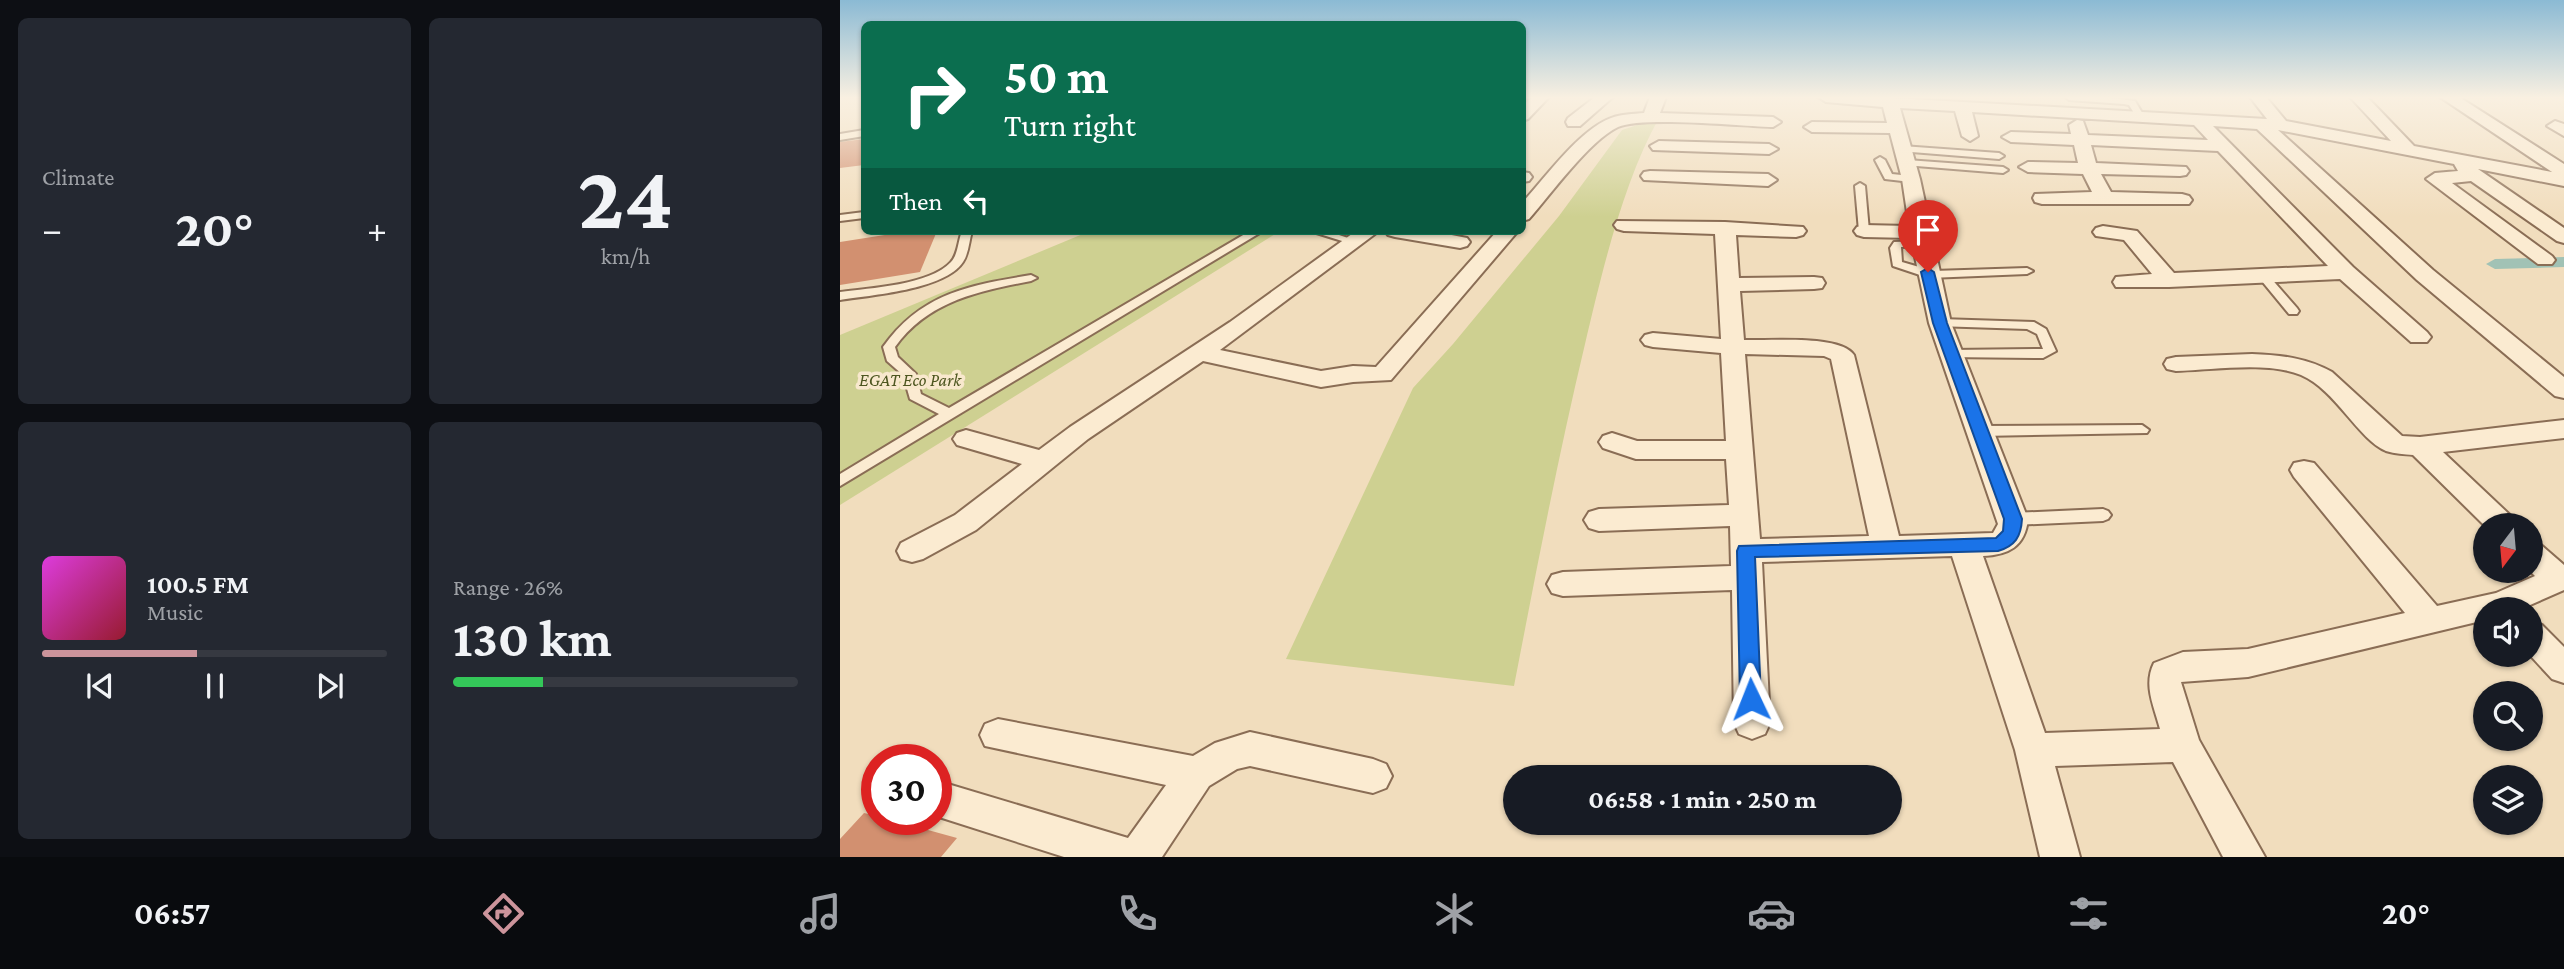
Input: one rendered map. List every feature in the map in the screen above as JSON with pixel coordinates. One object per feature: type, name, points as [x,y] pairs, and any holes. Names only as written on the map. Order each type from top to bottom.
[{"type":"street","points":[[1526,211],[1559,177],[1564,166],[1597,137]]},
{"type":"street","points":[[1650,176],[1769,189],[1770,137]]},
{"type":"street","points":[[1845,137],[1904,155]]},
{"type":"street","points":[[1563,584],[1887,548],[1998,544],[2006,541],[2012,532],[2013,519],[1940,323],[1899,137]]},
{"type":"street","points":[[2011,137],[2226,146]]},
{"type":"street","points":[[2080,137],[2090,169],[2105,198]]},
{"type":"street","points":[[2218,137],[2345,272],[2418,337]]},
{"type":"street","points":[[2284,137],[2434,283],[2564,390]]},
{"type":"street","points":[[2342,137],[2564,180]]},
{"type":"street","points":[[2396,137],[2407,149]]},
{"type":"street","points":[[2510,137],[2564,172]]},
{"type":"street","points":[[1659,146],[1769,149]]},
{"type":"street","points":[[2450,158],[2564,237]]},
{"type":"street","points":[[2028,167],[2180,172]]},
{"type":"street","points":[[2476,175],[2435,179],[2545,260]]},
{"type":"street","points":[[2042,198],[2182,200]]},
{"type":"street","points":[[1624,225],[1796,231]]},
{"type":"street","points":[[1725,228],[1746,564],[1752,723]]},
{"type":"street","points":[[1864,231],[1921,238]]},
{"type":"street","points":[[2103,232],[2130,235],[2169,281]]},
{"type":"street","points":[[1419,235],[1460,242]]},
{"type":"street","points":[[1200,353],[1321,379],[1353,374],[1382,374],[1400,358],[1432,316],[1504,235]]},
{"type":"street","points":[[912,551],[941,539],[972,520],[1079,433],[1200,353],[1362,236]]},
{"type":"street","points":[[2124,282],[2264,278],[2345,272]]},
{"type":"street","points":[[1728,285],[1814,283]]},
{"type":"street","points":[[1653,340],[1732,347],[1827,349],[1842,355],[1887,548]]},
{"type":"street","points":[[2176,363],[2273,362],[2310,370],[2323,376],[2389,441],[2397,444],[2420,446],[2564,429]]},
{"type":"street","points":[[967,439],[1044,461]]},
{"type":"street","points":[[1612,442],[1636,450],[1738,450]]},
{"type":"street","points":[[2420,446],[2490,513]]},
{"type":"street","points":[[2304,470],[2430,620]]},
{"type":"street","points":[[1599,520],[1743,515]]},
{"type":"street","points":[[1965,545],[1972,574],[2033,750],[2060,857]]},
{"type":"street","points":[[2522,597],[2561,578],[2543,563]]},
{"type":"street","points":[[2245,857],[2183,745],[2164,682],[2166,673],[2172,668],[2208,663],[2248,663],[2473,612]]},
{"type":"street","points":[[2543,647],[2564,669]]},
{"type":"street","points":[[998,734],[1196,774]]},
{"type":"street","points":[[2033,750],[2183,745]]},
{"type":"street","points":[[952,802],[1146,840],[1196,774],[1228,755],[1250,749],[1373,776]]},
{"type":"lane","points":[[1904,155],[1999,156]]},
{"type":"lane","points":[[1880,160],[1888,177],[1904,155]]},
{"type":"lane","points":[[1904,155],[2003,170]]},
{"type":"lane","points":[[1860,186],[1864,231]]},
{"type":"lane","points":[[840,218],[861,215]]},
{"type":"lane","points":[[840,296],[914,283],[949,270],[959,260],[966,235]]},
{"type":"lane","points":[[840,481],[1251,235]]},
{"type":"lane","points":[[1928,273],[2027,271]]},
{"type":"lane","points":[[950,414],[915,396],[909,374],[892,358],[889,347],[904,326],[944,299],[996,284],[1031,278]]},
{"type":"lane","points":[[2264,278],[2293,311]]},
{"type":"lane","points":[[1940,323],[2030,325],[2042,332],[2050,351],[2043,354],[1951,354]]},
{"type":"lane","points":[[1980,431],[2142,430]]},
{"type":"lane","points":[[2013,519],[2103,515]]},
{"type":"green space","points":[[1617,137],[1649,137],[1624,199],[1599,287],[1556,472],[1514,686],[1286,659],[1413,388],[1559,216]]},
{"type":"green space","name":"EGAT Eco Park","points":[[1080,235],[1274,235],[840,505],[840,335]]},
{"type":"building","points":[[861,139],[861,165],[840,168],[840,142]]},
{"type":"building","points":[[885,235],[935,235],[920,272],[840,285],[840,242]]},
{"type":"building","points":[[861,816],[861,835],[946,835],[957,838],[941,857],[840,857],[840,839]]},
{"type":"waterway","points":[[2495,264],[2564,262]]},
{"type":"route","points":[[1751,699],[1746,551],[1998,544],[2006,541],[2012,532],[2013,519],[1940,323],[1928,272]]}]
